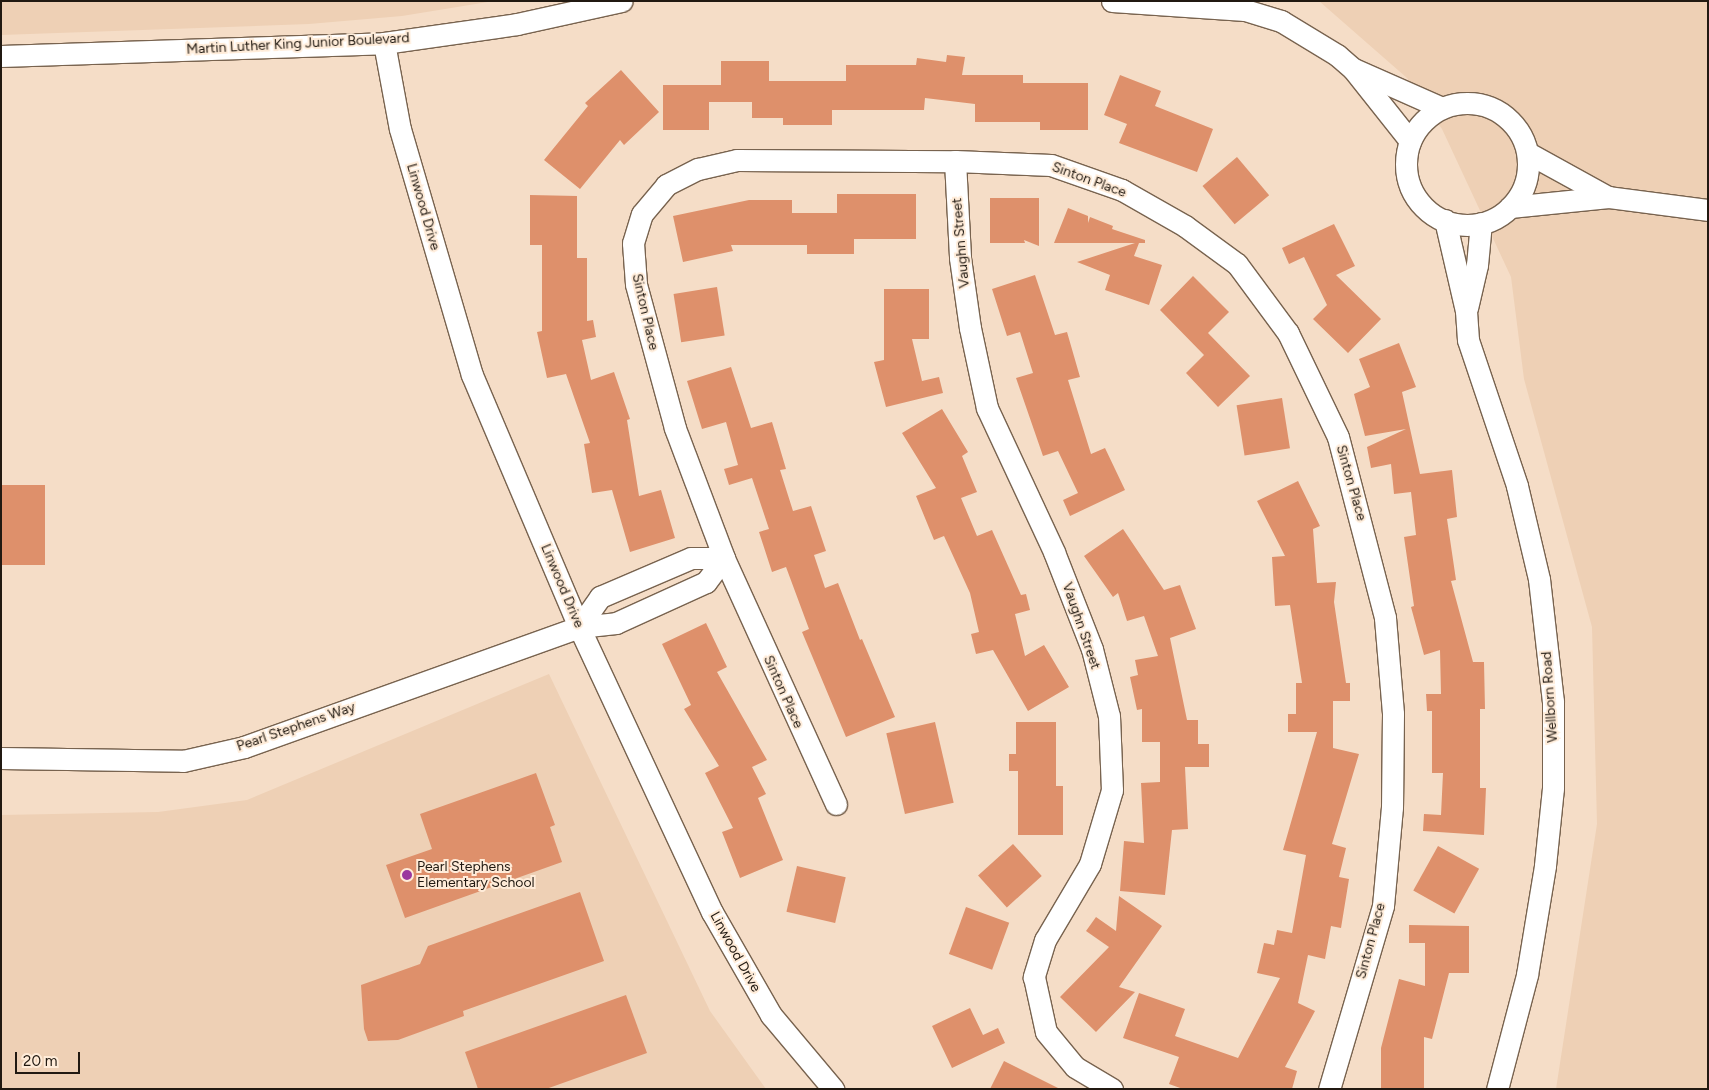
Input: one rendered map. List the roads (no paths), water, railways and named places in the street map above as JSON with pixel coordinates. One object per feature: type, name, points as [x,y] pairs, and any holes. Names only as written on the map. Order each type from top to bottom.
[{"type":"street","name":"Martin Luther King Junior Boulevard","points":[[1,56],[384,43],[517,24],[622,1]]},
{"type":"street","points":[[1112,1],[1246,10],[1282,21],[1337,55],[1353,69],[1410,141]]},
{"type":"street","name":"Linwood Drive","points":[[384,43],[400,129],[472,375],[579,627],[712,912],[770,1014],[833,1089]]},
{"type":"street","points":[[1353,69],[1442,108]]},
{"type":"street","points":[[1510,207],[1522,191],[1528,173],[1528,153],[1522,136],[1511,121],[1496,110],[1478,104],[1460,103],[1442,108],[1418,127],[1410,141],[1406,160],[1408,179],[1415,196],[1428,211],[1445,220],[1463,224],[1481,223],[1510,207],[1562,199],[1608,197],[1708,210]]},
{"type":"street","points":[[1528,153],[1608,197]]},
{"type":"street","name":"Sinton Place","points":[[836,804],[724,558],[675,428],[636,284],[633,243],[642,214],[666,185],[698,169],[737,160],[955,161],[1051,165],[1122,190],[1192,232],[1237,264],[1288,333],[1338,437],[1385,618],[1393,714],[1392,807],[1383,906],[1329,1089]]},
{"type":"street","name":"Vaughn Street","points":[[955,161],[961,267],[970,328],[987,408],[1054,552],[1092,649],[1109,716],[1112,790],[1090,864],[1045,940],[1034,978],[1046,1032],[1075,1067],[1112,1089]]},
{"type":"street","points":[[1445,220],[1466,311]]},
{"type":"street","points":[[1466,311],[1477,265],[1481,223]]},
{"type":"street","name":"Wellborn Road","points":[[1466,311],[1468,340],[1517,486],[1539,579],[1553,701],[1553,788],[1545,866],[1527,975],[1496,1089]]},
{"type":"street","points":[[579,627],[600,597],[691,558],[724,558]]},
{"type":"street","name":"Pearl Stephens Way","points":[[1,758],[183,760],[244,747],[579,627],[616,623],[706,582],[724,558]]},
{"type":"place","name":"Pearl Stephens Elementary School","points":[[407,875]]}]
